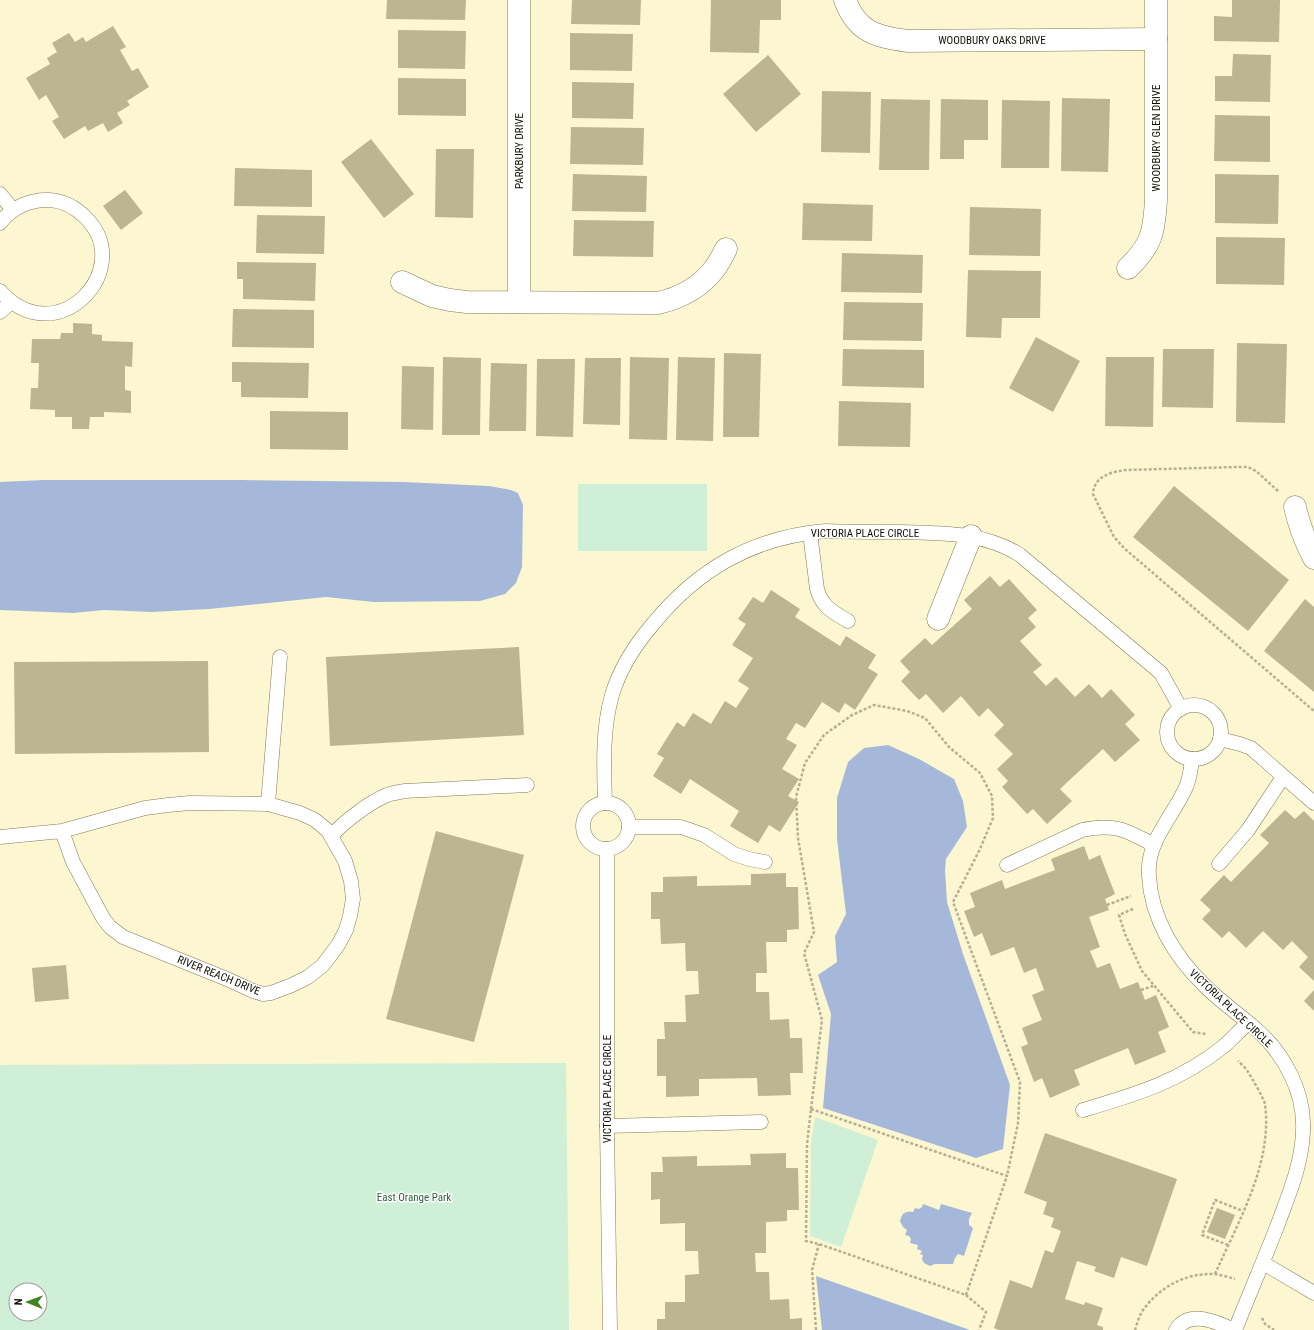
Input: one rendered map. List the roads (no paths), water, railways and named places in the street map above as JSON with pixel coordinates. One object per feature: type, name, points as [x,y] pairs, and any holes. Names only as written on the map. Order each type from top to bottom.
[{"type":"street","name":"PARKBURY DRIVE","points":[[519,0],[519,302]]},
{"type":"street","name":"WOODBURY OAKS DRIVE","points":[[846,0],[850,13],[861,26],[874,34],[890,39],[908,41],[1156,39]]},
{"type":"street","name":"WOODBURY GLEN DRIVE","points":[[1128,268],[1140,256],[1150,239],[1155,220],[1156,0]]},
{"type":"street","points":[[402,282],[432,296],[467,302],[658,303],[673,300],[688,293],[702,282],[715,269],[726,249]]},
{"type":"street","points":[[1295,507],[1305,542],[1314,558]]},
{"type":"street","points":[[938,618],[971,536]]},
{"type":"lane","points":[[0,194],[13,210]]},
{"type":"lane","points":[[0,223],[13,210],[36,201],[52,200],[68,204],[82,213],[93,226],[100,241],[102,258],[99,274],[89,293],[81,300],[62,311],[41,313],[21,308],[11,302],[0,291]]},
{"type":"lane","points":[[0,312],[11,302]]},
{"type":"lane","name":"VICTORIA PLACE CIRCLE","points":[[605,803],[604,756],[608,714],[620,674],[641,638],[667,607],[693,582],[722,562],[755,547],[792,536],[810,533],[826,531],[929,533],[971,536],[1011,549],[1161,673],[1180,709]]},
{"type":"lane","points":[[810,533],[819,597],[828,609],[848,621]]},
{"type":"lane","points":[[268,804],[280,656]]},
{"type":"lane","points":[[1190,706],[1201,706],[1210,711],[1217,718],[1221,728],[1220,739],[1216,748],[1208,756],[1198,759],[1188,759],[1178,754],[1171,746],[1167,736],[1168,726],[1172,716],[1180,709],[1190,706]]},
{"type":"lane","points":[[1220,739],[1251,748],[1314,803]]},
{"type":"lane","name":"VICTORIA PLACE CIRCLE","points":[[1192,759],[1186,787],[1161,830],[1149,859],[1148,874],[1150,889],[1159,921],[1180,957],[1205,986],[1270,1043],[1294,1080],[1300,1097],[1308,1111],[1294,1182],[1263,1263],[1234,1330]]},
{"type":"lane","points":[[1220,864],[1248,830],[1284,777]]},
{"type":"lane","points":[[331,836],[342,824],[372,803],[387,795],[405,791],[526,785]]},
{"type":"lane","name":"RIVER REACH DRIVE","points":[[0,837],[62,831],[144,808],[168,805],[190,803],[268,804],[300,813],[315,820],[328,831],[345,861],[352,881],[353,899],[346,930],[338,945],[323,965],[308,977],[271,993],[263,994],[253,991],[123,937],[110,927],[103,918],[73,862],[62,831]]},
{"type":"lane","points":[[605,803],[619,807],[625,813],[628,819],[629,827],[624,840],[619,845],[607,849],[598,848],[586,838],[583,823],[590,809],[605,803]]},
{"type":"lane","points":[[629,827],[681,827],[704,835],[734,854],[765,862]]},
{"type":"lane","points":[[1007,865],[1082,830],[1094,828],[1108,827],[1123,829],[1154,845]]},
{"type":"lane","name":"VICTORIA PLACE CIRCLE","points":[[607,849],[607,1126],[610,1330]]},
{"type":"lane","points":[[1083,1110],[1160,1086],[1180,1076],[1224,1046],[1248,1023]]},
{"type":"lane","points":[[607,1126],[761,1122]]},
{"type":"lane","points":[[1263,1263],[1314,1293]]},
{"type":"lane","points":[[1176,1330],[1179,1325],[1189,1320],[1201,1318],[1217,1322],[1234,1330]]},
{"type":"water","points":[[44,480],[404,482],[489,486],[511,490],[518,493],[523,505],[522,567],[516,583],[505,594],[480,601],[374,602],[326,597],[209,609],[152,612],[104,610],[73,613],[0,610],[0,482]]},
{"type":"water","points":[[888,745],[919,759],[954,779],[963,801],[967,827],[946,859],[945,870],[947,902],[963,954],[1010,1085],[1003,1149],[976,1158],[823,1108],[831,1014],[818,975],[837,962],[835,936],[846,914],[837,839],[837,798],[848,762],[864,748]]},
{"type":"water","points":[[923,1204],[939,1210],[941,1204],[972,1213],[969,1219],[969,1225],[973,1228],[964,1256],[958,1254],[953,1264],[935,1264],[930,1266],[924,1263],[922,1259],[923,1255],[920,1254],[922,1251],[917,1249],[918,1245],[910,1243],[911,1239],[909,1236],[905,1235],[907,1230],[903,1227],[900,1221],[902,1216],[906,1212],[913,1212],[915,1208],[919,1209]]},
{"type":"water","points":[[816,1276],[970,1330],[822,1330]]},
{"type":"park label","name":"East Orange Park","points":[[414,1197]]}]
